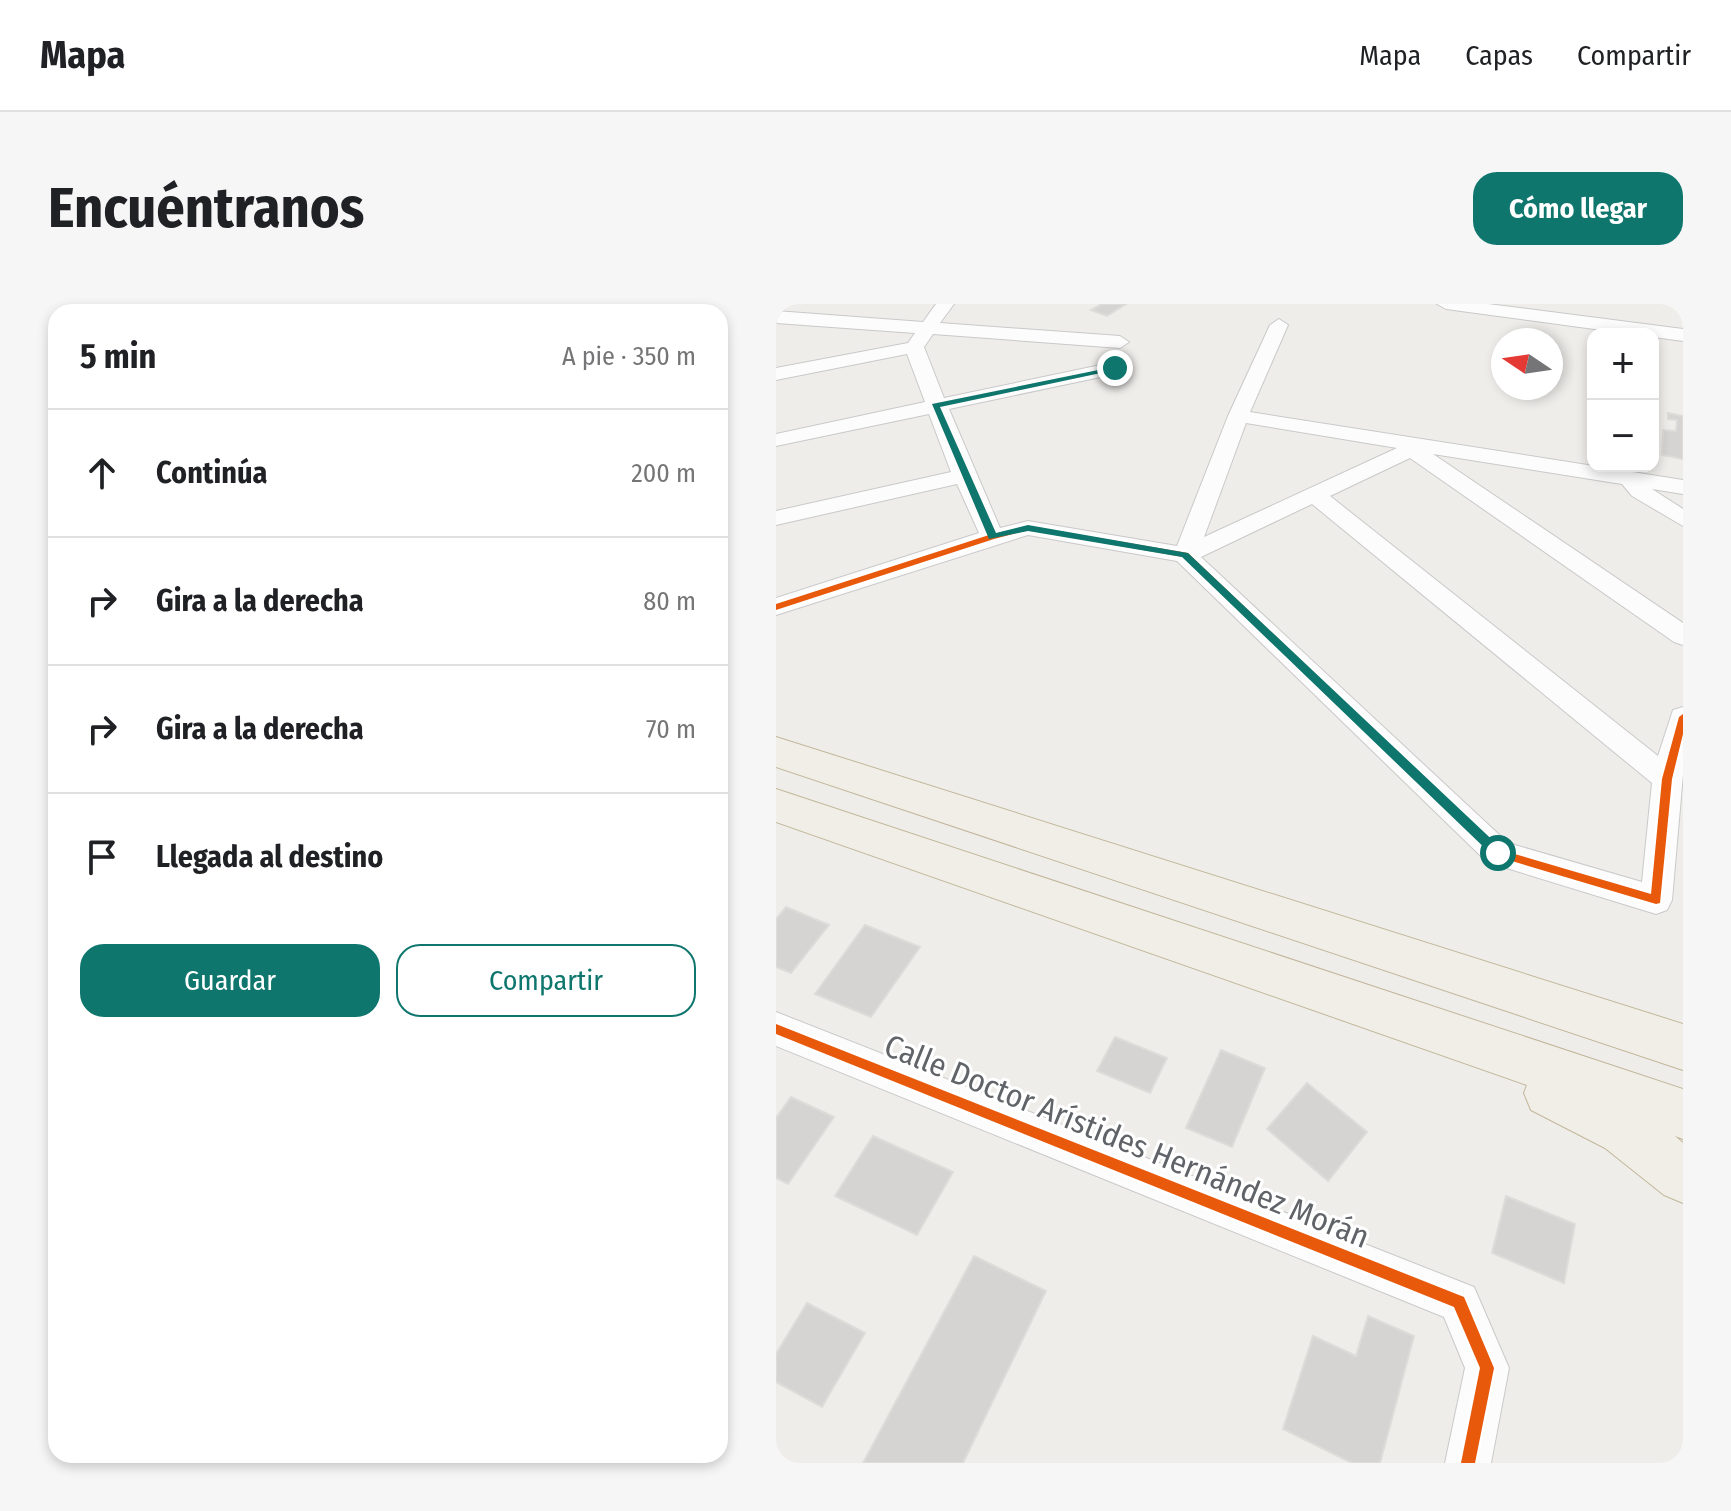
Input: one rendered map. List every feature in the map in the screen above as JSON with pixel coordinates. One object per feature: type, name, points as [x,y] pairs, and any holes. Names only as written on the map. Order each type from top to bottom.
[{"type":"highway","points":[[776,752],[1683,1047]]},
{"type":"highway","points":[[776,805],[1683,1114]]},
{"type":"highway","points":[[1412,1021],[1623,1130],[1683,1176]]},
{"type":"street","points":[[776,374],[914,347],[945,304]]},
{"type":"street","points":[[1446,304],[1683,335]]},
{"type":"street","points":[[776,317],[1120,342]]},
{"type":"street","points":[[1185,555],[1238,416],[1279,325]]},
{"type":"street","points":[[914,347],[935,406],[992,537]]},
{"type":"street","points":[[776,440],[1115,368]]},
{"type":"street","points":[[1238,416],[1415,447],[1683,487]]},
{"type":"street","points":[[1185,555],[1415,447]]},
{"type":"street","points":[[1415,447],[1683,636]]},
{"type":"street","points":[[776,518],[964,476]]},
{"type":"street","points":[[1629,479],[1640,491],[1683,519]]},
{"type":"street","points":[[1314,494],[1667,779]]},
{"type":"street","points":[[776,607],[1028,528],[1185,555],[1498,853],[1656,900],[1667,779],[1683,717]]},
{"type":"street","name":"Calle Doctor Arístides Hernández Morán","points":[[776,1029],[1459,1302],[1487,1368],[1468,1463]]},
{"type":"building","points":[[1102,304],[1126,304],[1107,316],[1091,310]]},
{"type":"building","points":[[1668,413],[1683,416],[1683,459],[1662,455],[1663,430],[1676,431],[1677,420],[1668,419]]},
{"type":"building","points":[[786,907],[829,925],[791,973],[776,967],[776,919]]},
{"type":"building","points":[[865,925],[920,947],[871,1017],[815,994]]},
{"type":"building","points":[[1115,1037],[1167,1058],[1150,1093],[1097,1071]]},
{"type":"building","points":[[1221,1050],[1265,1068],[1232,1147],[1186,1128]]},
{"type":"building","points":[[1307,1083],[1367,1132],[1328,1181],[1267,1129]]},
{"type":"building","points":[[791,1097],[834,1117],[788,1184],[776,1178],[776,1118]]},
{"type":"building","points":[[873,1136],[953,1172],[917,1235],[835,1196]]},
{"type":"building","points":[[1506,1196],[1575,1224],[1564,1283],[1492,1253]]},
{"type":"building","points":[[974,1256],[1046,1291],[963,1463],[863,1463]]},
{"type":"building","points":[[807,1303],[865,1333],[822,1407],[776,1382],[776,1354]]},
{"type":"building","points":[[1368,1316],[1414,1336],[1380,1463],[1352,1463],[1283,1429],[1313,1336],[1356,1356]]},
{"type":"cycle path","points":[[776,607],[1028,528],[1185,555],[1498,853],[1656,900],[1667,779],[1683,717]]},
{"type":"cycle path","points":[[776,1029],[1459,1302],[1487,1368],[1468,1463]]},
{"type":"route","points":[[1115,368],[935,406],[992,537],[1028,528],[1185,555],[1498,853]]}]
